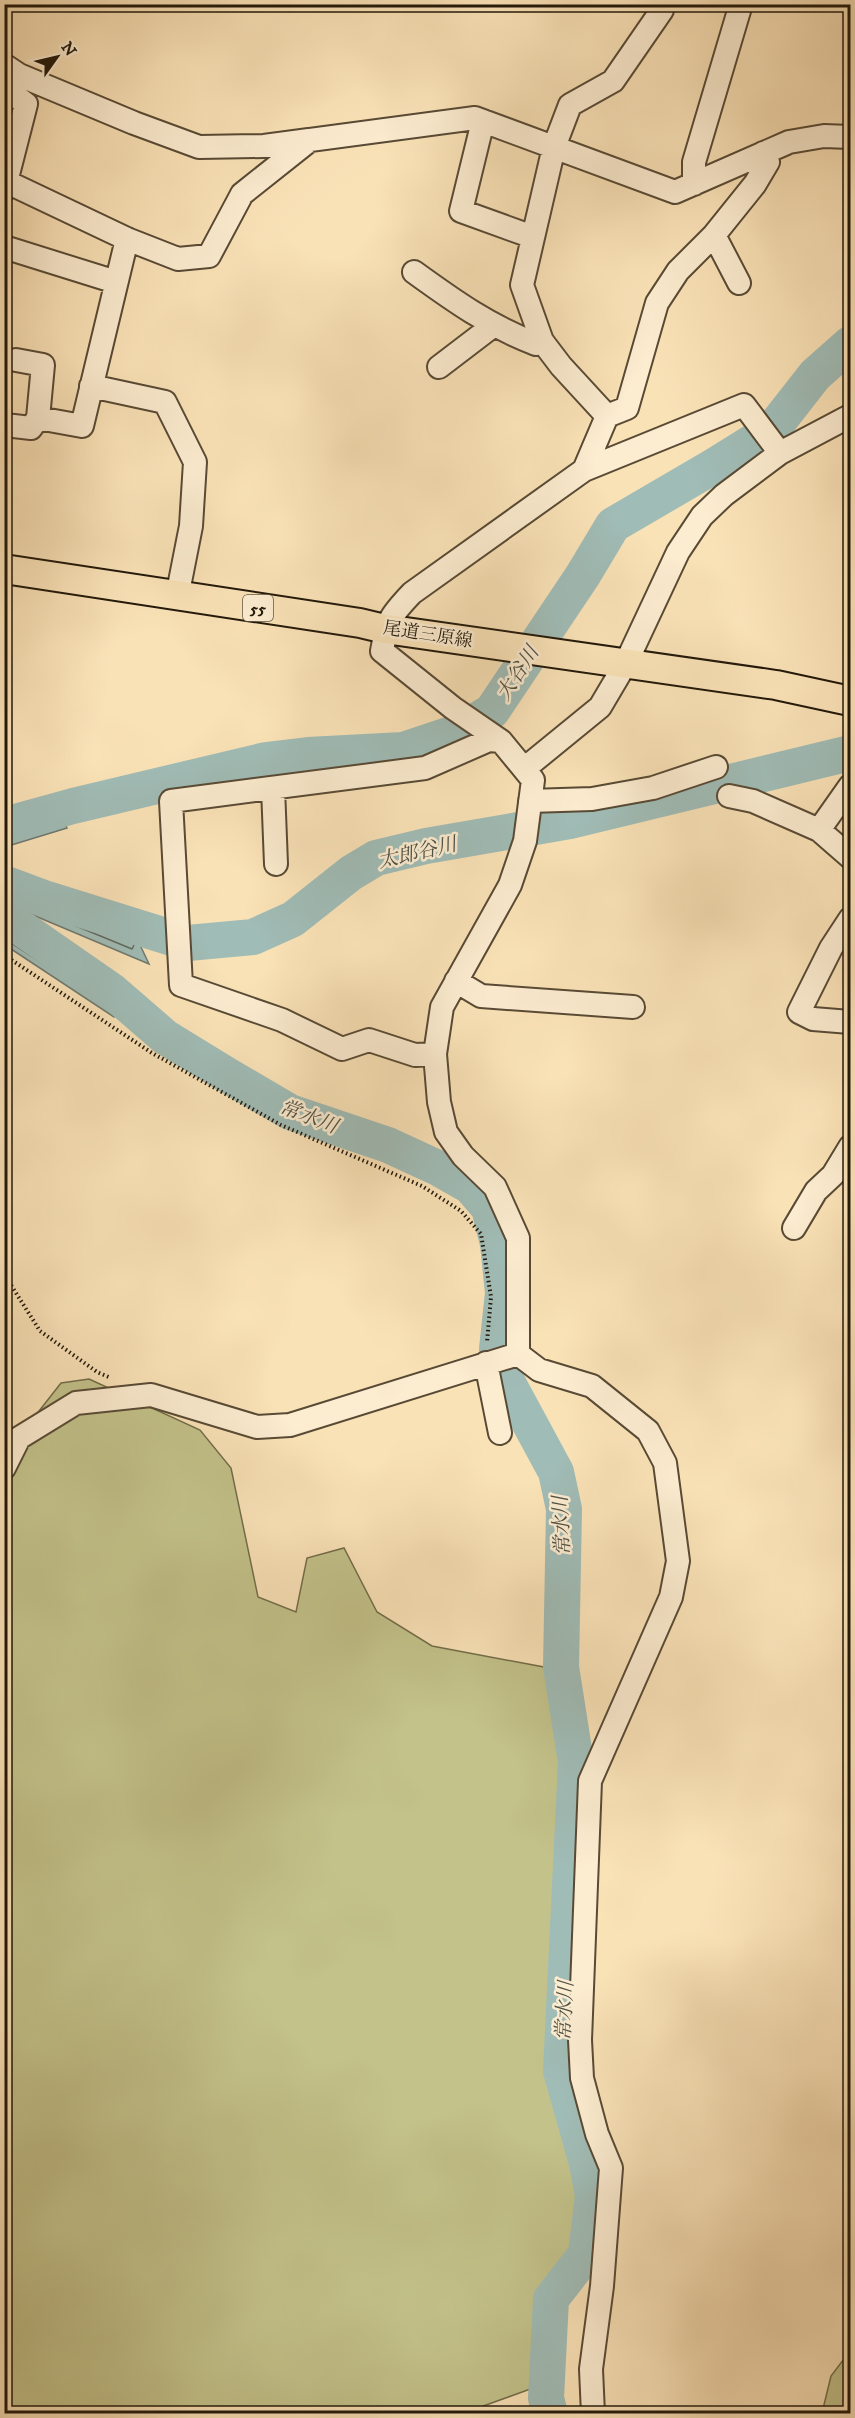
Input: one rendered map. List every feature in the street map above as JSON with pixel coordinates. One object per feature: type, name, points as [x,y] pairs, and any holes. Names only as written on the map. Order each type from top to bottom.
[{"type":"main road","name":"尾道三原線","points":[[4,569],[360,623],[386,629],[776,685],[850,700]]},
{"type":"street","points":[[607,416],[561,366],[542,341],[522,285],[554,147],[570,105],[613,81],[662,10],[663,4]]},
{"type":"street","points":[[694,184],[694,162],[741,4]]},
{"type":"street","points":[[4,65],[19,75],[134,123],[199,147],[264,146],[475,118],[675,192],[789,141],[824,136],[850,136]]},
{"type":"street","points":[[4,87],[26,104],[6,186],[178,259],[209,256],[242,194],[310,140]]},
{"type":"street","points":[[483,121],[461,211],[533,237]]},
{"type":"street","points":[[584,470],[607,416],[627,408],[657,303],[678,271],[714,235],[755,184],[768,162],[763,153]]},
{"type":"street","points":[[714,235],[739,284]]},
{"type":"street","points":[[38,418],[82,426],[128,239]]},
{"type":"street","points":[[4,247],[116,282]]},
{"type":"street","points":[[414,272],[465,310],[536,344],[542,341]]},
{"type":"street","points":[[439,367],[494,325]]},
{"type":"street","points":[[5,426],[31,429],[38,418],[43,365],[16,360]]},
{"type":"street","points":[[92,386],[165,402],[195,462],[191,526],[177,597]]},
{"type":"street","points":[[518,1354],[518,1238],[495,1187],[463,1156],[446,1132],[439,1102],[435,1054],[442,1007],[510,885],[525,842],[533,780],[501,741],[453,708],[382,651],[386,629],[391,616],[412,593],[584,470],[744,405],[780,453]]},
{"type":"street","points":[[524,769],[600,707],[626,663],[678,552],[702,516],[724,495],[780,453],[850,416]]},
{"type":"street","points":[[435,1054],[415,1055],[369,1040],[342,1049],[282,1020],[181,985],[171,801],[425,768],[489,740],[501,741]]},
{"type":"street","points":[[530,808],[653,788],[716,767]]},
{"type":"street","points":[[819,830],[850,786]]},
{"type":"street","points":[[273,788],[276,864]]},
{"type":"street","points":[[729,796],[753,801],[819,830],[850,857]]},
{"type":"street","points":[[850,919],[831,948],[799,1012],[813,1019],[850,1022]]},
{"type":"street","points":[[456,981],[481,996],[633,1007]]},
{"type":"street","points":[[794,1228],[816,1191],[833,1175],[850,1147]]},
{"type":"street","points":[[4,1468],[19,1438],[76,1403],[151,1395],[257,1427],[290,1425],[518,1354]]},
{"type":"street","points":[[518,1354],[539,1370],[592,1386],[648,1431],[665,1463],[678,1561],[671,1597],[590,1781],[580,2040],[582,2078],[597,2134],[611,2168],[602,2286],[591,2369],[593,2414]]},
{"type":"street","points":[[486,1363],[500,1432]]},
{"type":"path","points":[[4,955],[153,1053],[281,1125],[422,1186],[460,1211],[481,1234],[490,1297],[486,1363]]},
{"type":"path","points":[[4,1274],[40,1331],[97,1372],[119,1380]]},
{"type":"shaded area","points":[[89,1379],[200,1430],[231,1468],[258,1597],[296,1612],[307,1558],[344,1548],[377,1612],[432,1646],[549,1668],[563,1763],[549,2073],[575,2166],[581,2197],[574,2249],[539,2294],[536,2387],[464,2413],[5,2413],[4,1482],[25,1429],[61,1383]]},
{"type":"shaded area","points":[[850,2351],[850,2413],[822,2413],[831,2376]]},
{"type":"water","points":[[56,805],[67,828],[5,847],[5,816]]},
{"type":"water","points":[[4,874],[125,913],[149,964],[21,910],[134,995],[114,1017],[5,945]]},
{"type":"waterway","name":"大谷川","points":[[4,825],[73,806],[266,760],[308,755],[403,750],[460,731],[492,711],[583,575],[613,525],[772,430],[815,375],[850,344]]},
{"type":"waterway","name":"太郎谷川","points":[[4,883],[47,899],[188,943],[253,937],[293,919],[351,873],[376,858],[426,846],[570,821],[850,753]]},
{"type":"waterway","name":"常水川","points":[[4,916],[112,991],[165,1037],[227,1075],[290,1112],[388,1145],[440,1169],[470,1186],[489,1208],[498,1244],[503,1293],[497,1349],[502,1372],[556,1472],[564,1509],[561,1667],[576,1762],[561,2071],[587,2163],[593,2196],[586,2254],[551,2299],[546,2398],[550,2414]]}]
